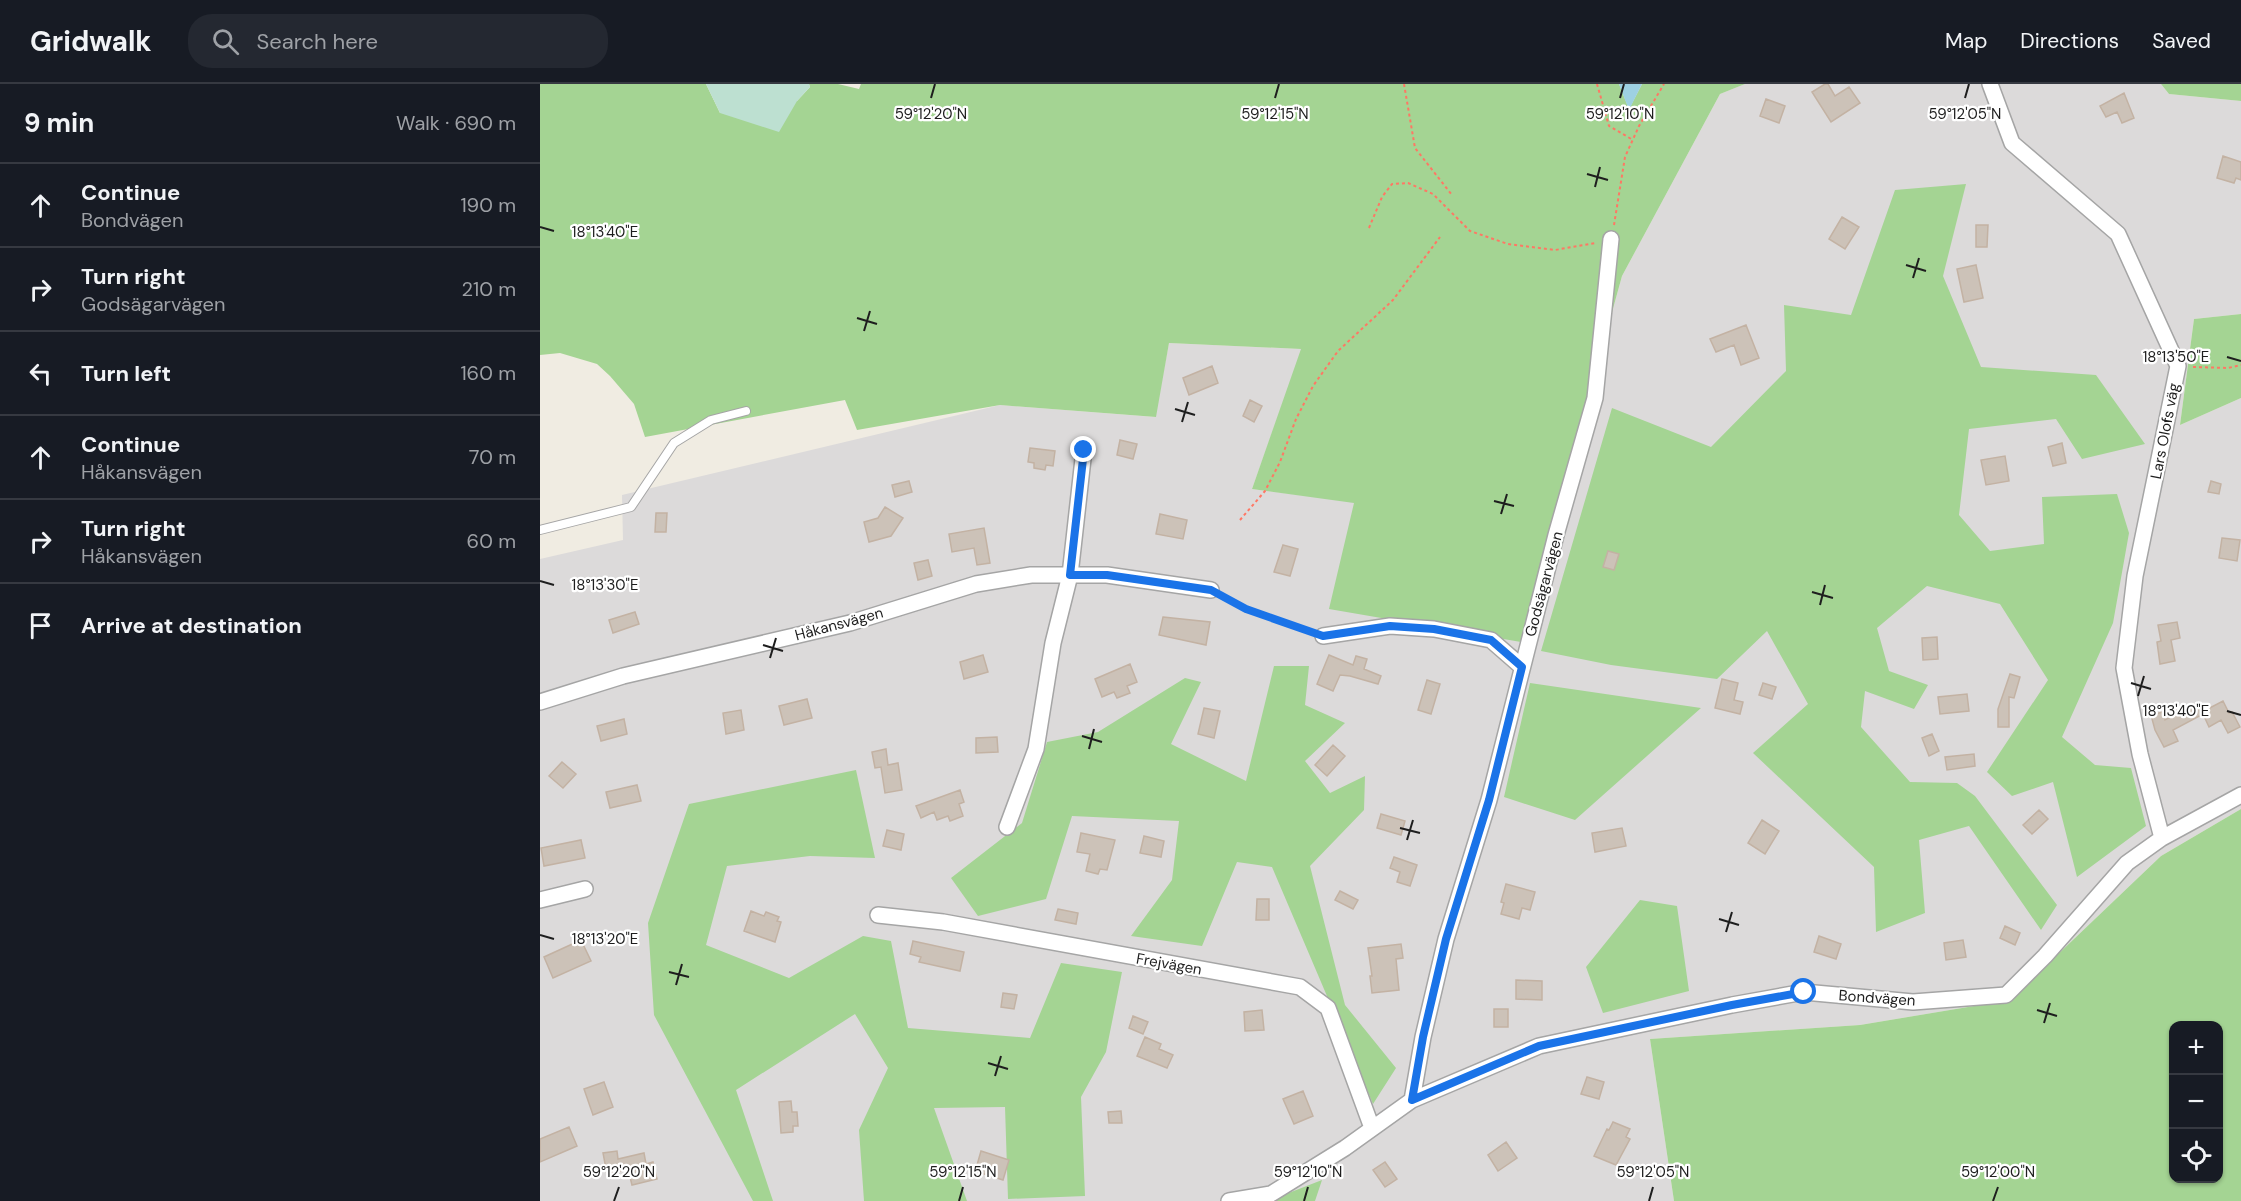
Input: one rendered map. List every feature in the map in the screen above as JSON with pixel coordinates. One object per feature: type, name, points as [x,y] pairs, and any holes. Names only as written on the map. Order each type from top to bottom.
[{"type":"street","name":"Lars Olofs väg","points":[[1990,84],[2012,143],[2118,234],[2178,366],[2135,576],[2124,668],[2140,754],[2162,838]]},
{"type":"street","name":"Godsägarvägen","points":[[1412,1100],[1423,1037],[1446,939],[1489,800],[1556,535],[1595,398],[1611,239]]},
{"type":"street","points":[[1007,827],[1036,749],[1053,644],[1070,575],[1084,450]]},
{"type":"street","name":"Håkansvägen","points":[[540,702],[623,676],[850,623],[976,584],[1031,574],[1107,575],[1211,590]]},
{"type":"street","points":[[1323,636],[1390,626],[1434,629],[1491,640],[1522,667]]},
{"type":"street","name":"Bondvägen","points":[[1229,1201],[1271,1194],[1412,1100],[1539,1046],[1804,992],[1913,1002],[2006,995],[2045,956],[2127,863],[2162,838],[2241,795]]},
{"type":"street","points":[[540,900],[585,889]]},
{"type":"street","name":"Frejvägen","points":[[878,915],[943,922],[1300,987],[1328,1008],[1372,1128]]},
{"type":"lane","points":[[540,530],[631,507],[674,443],[711,420],[746,411]]},
{"type":"path","points":[[1404,84],[1415,148],[1452,195]]},
{"type":"path","points":[[1597,84],[1609,126],[1633,140]]},
{"type":"path","points":[[1369,228],[1382,197],[1392,184],[1408,183],[1433,194],[1470,231],[1508,244],[1556,250],[1611,239],[1625,157],[1665,84]]},
{"type":"path","points":[[1240,520],[1265,491],[1313,386],[1338,351],[1393,300],[1440,237]]},
{"type":"path","points":[[2178,366],[2228,368],[2241,365]]},
{"type":"path","points":[[1211,590],[1246,609],[1323,636]]},
{"type":"shaded area","points":[[1745,84],[2161,84],[2169,94],[2241,101],[2241,314],[2194,319],[2180,425],[2241,398],[2241,809],[2161,856],[2010,1000],[1860,1025],[1650,1039],[1674,1201],[540,1201],[540,559],[623,540],[622,495],[1000,405],[1155,417],[1169,343],[1302,349],[1252,489],[1354,502],[1521,642],[1622,276],[1720,94]]},
{"type":"green space","points":[[540,84],[706,84],[720,113],[797,101],[810,87],[809,84],[838,84],[859,89],[861,84],[1619,84],[1629,109],[1642,84],[1745,84],[1720,94],[1622,276],[1521,642],[1329,609],[1354,503],[1252,489],[1301,349],[1169,343],[1156,417],[1000,405],[857,430],[845,400],[645,437],[634,404],[597,364],[560,353],[540,355]]},
{"type":"green space","points":[[706,84],[809,84],[810,87],[797,101],[779,132],[720,113]]},
{"type":"green space","points":[[2161,84],[2241,84],[2241,101],[2169,94]]},
{"type":"green space","points":[[1966,184],[1943,276],[1981,367],[2096,375],[2145,444],[2082,459],[2056,419],[1969,429],[1959,515],[1990,551],[2044,544],[2042,497],[2117,494],[2129,533],[2113,623],[2062,737],[2095,765],[2131,768],[2146,826],[2077,877],[2053,782],[2012,796],[1987,772],[2048,680],[2000,604],[1927,586],[1877,628],[1889,671],[1928,685],[1914,709],[1865,691],[1861,727],[1910,782],[1957,783],[1975,796],[2057,905],[2041,930],[1969,826],[1919,840],[1925,913],[1876,932],[1874,867],[1753,753],[1808,704],[1767,631],[1717,679],[1611,665],[1541,651],[1612,408],[1711,447],[1786,371],[1784,305],[1851,315],[1895,190]]},
{"type":"green space","points":[[2241,314],[2241,398],[2180,425],[2194,319]]},
{"type":"green space","points":[[1274,666],[1309,666],[1305,705],[1345,723],[1305,761],[1330,793],[1365,776],[1364,810],[1310,866],[1345,1005],[1396,1068],[1373,1104],[1272,867],[1237,862],[1202,946],[1131,936],[1172,880],[1179,821],[1072,816],[1046,899],[978,916],[951,878],[1022,823],[1047,742],[1098,732],[1185,678],[1201,682],[1171,744],[1246,781]]},
{"type":"green space","points":[[1530,683],[1701,708],[1575,820],[1504,797]]},
{"type":"green space","points":[[856,770],[875,858],[810,856],[727,866],[706,945],[789,978],[863,936],[891,941],[908,1028],[1030,1038],[1061,963],[1122,972],[1106,1052],[1081,1097],[1085,1196],[1008,1199],[1005,1107],[934,1108],[967,1201],[864,1201],[859,1130],[888,1068],[855,1014],[736,1090],[773,1201],[753,1201],[654,1015],[648,923],[689,804]]},
{"type":"green space","points":[[2241,809],[2241,1201],[1674,1201],[1650,1039],[1860,1025],[2010,1000],[2161,856]]},
{"type":"green space","points":[[1640,900],[1677,906],[1689,991],[1603,1013],[1586,967]]},
{"type":"green space","points":[[1322,1180],[1315,1201],[1268,1201]]},
{"type":"water","points":[[1619,84],[1642,84],[1629,110]]},
{"type":"building","points":[[1828,84],[1835,96],[1849,87],[1860,103],[1831,122],[1812,92]]},
{"type":"building","points":[[2124,93],[2134,118],[2122,123],[2117,112],[2106,117],[2100,106]]},
{"type":"building","points":[[1766,99],[1785,106],[1779,123],[1760,116]]},
{"type":"building","points":[[2223,156],[2241,162],[2241,180],[2236,178],[2234,183],[2217,178]]},
{"type":"building","points":[[1842,217],[1859,227],[1845,249],[1829,239]]},
{"type":"building","points":[[1976,225],[1988,225],[1987,247],[1976,247]]},
{"type":"building","points":[[1976,265],[1983,298],[1964,302],[1957,269]]},
{"type":"building","points":[[1746,325],[1759,358],[1741,365],[1734,345],[1716,352],[1710,339]]},
{"type":"building","points":[[1212,366],[1218,383],[1189,395],[1183,378]]},
{"type":"building","points":[[1250,400],[1262,406],[1254,422],[1243,416]]},
{"type":"building","points":[[1120,440],[1137,444],[1133,459],[1117,455]]},
{"type":"building","points":[[2062,443],[2066,463],[2053,466],[2048,447]]},
{"type":"building","points":[[1030,448],[1055,451],[1053,466],[1046,465],[1045,470],[1034,468],[1034,463],[1028,462]]},
{"type":"building","points":[[2005,456],[2009,481],[1986,485],[1981,460]]},
{"type":"building","points":[[909,481],[912,492],[895,497],[892,485]]},
{"type":"building","points":[[2211,481],[2221,484],[2219,494],[2208,492]]},
{"type":"building","points":[[885,507],[903,518],[891,536],[869,542],[864,522],[878,518]]},
{"type":"building","points":[[656,513],[667,513],[666,532],[655,532]]},
{"type":"building","points":[[1160,514],[1187,520],[1183,539],[1156,534]]},
{"type":"building","points":[[984,528],[990,563],[977,565],[974,548],[952,552],[949,534]]},
{"type":"building","points":[[2222,538],[2240,540],[2237,561],[2219,558]]},
{"type":"building","points":[[1283,545],[1298,549],[1290,576],[1274,572]]},
{"type":"building","points":[[1608,551],[1619,554],[1614,570],[1603,567]]},
{"type":"building","points":[[928,560],[932,576],[918,580],[914,563]]},
{"type":"building","points":[[635,612],[639,624],[613,633],[609,620]]},
{"type":"building","points":[[1163,617],[1210,622],[1206,645],[1159,635]]},
{"type":"building","points":[[2177,622],[2180,638],[2171,640],[2175,661],[2160,664],[2157,642],[2161,641],[2158,625]]},
{"type":"building","points":[[1937,637],[1938,659],[1923,660],[1922,638]]},
{"type":"building","points":[[983,655],[988,672],[964,679],[960,662]]},
{"type":"building","points":[[1329,655],[1353,665],[1356,656],[1367,659],[1364,669],[1381,676],[1378,684],[1340,675],[1333,691],[1317,684]]},
{"type":"building","points":[[1130,664],[1137,682],[1127,686],[1130,693],[1117,698],[1114,692],[1102,697],[1095,679]]},
{"type":"building","points":[[2010,674],[2020,677],[2014,698],[2009,697],[2009,727],[1998,727],[1998,709]]},
{"type":"building","points":[[1722,679],[1738,683],[1734,700],[1743,702],[1740,714],[1715,708]]},
{"type":"building","points":[[1427,680],[1440,684],[1431,714],[1418,710]]},
{"type":"building","points":[[1763,683],[1776,687],[1772,699],[1759,695]]},
{"type":"building","points":[[1967,694],[1969,711],[1940,714],[1938,697]]},
{"type":"building","points":[[807,699],[812,718],[784,725],[779,706]]},
{"type":"building","points":[[2223,701],[2240,727],[2228,733],[2221,720],[2209,727],[2203,714],[2173,730],[2178,741],[2164,747],[2155,730],[2151,715],[2163,712],[2165,720],[2197,703],[2202,712]]},
{"type":"building","points":[[1204,708],[1220,711],[1214,738],[1198,734]]},
{"type":"building","points":[[741,710],[744,730],[726,734],[723,713]]},
{"type":"building","points":[[624,719],[627,734],[601,741],[597,726]]},
{"type":"building","points":[[1932,734],[1939,751],[1929,756],[1922,738]]},
{"type":"building","points":[[997,737],[998,752],[976,753],[976,738]]},
{"type":"building","points":[[1333,745],[1345,756],[1327,776],[1315,765]]},
{"type":"building","points":[[886,749],[888,765],[898,763],[902,790],[885,793],[881,767],[875,768],[872,752]]},
{"type":"building","points":[[1974,754],[1975,766],[1947,770],[1945,757]]},
{"type":"building","points":[[562,762],[576,774],[563,788],[549,776]]},
{"type":"building","points":[[637,785],[641,801],[610,808],[606,792]]},
{"type":"building","points":[[960,790],[964,802],[959,804],[963,816],[950,821],[948,816],[937,820],[934,812],[921,818],[916,806]]},
{"type":"building","points":[[2039,810],[2048,819],[2032,834],[2023,825]]},
{"type":"building","points":[[1381,814],[1405,821],[1401,835],[1377,828]]},
{"type":"building","points":[[1762,820],[1779,831],[1765,854],[1748,843]]},
{"type":"building","points":[[1622,828],[1626,846],[1595,852],[1592,833]]},
{"type":"building","points":[[887,830],[904,834],[901,850],[883,846]]},
{"type":"building","points":[[1081,833],[1115,840],[1107,870],[1100,869],[1098,874],[1086,871],[1090,854],[1077,852]]},
{"type":"building","points":[[1144,836],[1164,841],[1161,857],[1140,853]]},
{"type":"building","points":[[581,840],[585,858],[544,866],[541,848]]},
{"type":"building","points":[[1394,857],[1417,865],[1410,886],[1397,882],[1400,872],[1390,868]]},
{"type":"building","points":[[1506,884],[1535,892],[1530,910],[1522,908],[1519,919],[1501,914],[1504,903],[1501,902]]},
{"type":"building","points":[[1340,891],[1358,900],[1353,909],[1335,900]]},
{"type":"building","points":[[1257,899],[1269,899],[1269,920],[1256,920]]},
{"type":"building","points":[[1058,909],[1078,913],[1076,924],[1055,920]]},
{"type":"building","points":[[751,911],[764,916],[766,912],[779,917],[777,921],[781,922],[775,942],[744,931]]},
{"type":"building","points":[[2005,926],[2020,933],[2015,945],[2000,938]]},
{"type":"building","points":[[1819,936],[1841,944],[1836,959],[1814,952]]},
{"type":"building","points":[[581,940],[591,961],[553,978],[544,957]]},
{"type":"building","points":[[1963,940],[1966,957],[1946,960],[1944,943]]},
{"type":"building","points":[[913,941],[964,952],[960,971],[919,962],[921,957],[910,954]]},
{"type":"building","points":[[1401,944],[1403,958],[1396,959],[1399,990],[1372,993],[1368,948]]},
{"type":"building","points":[[1516,980],[1542,981],[1542,1000],[1516,999]]},
{"type":"building","points":[[1003,993],[1017,995],[1014,1009],[1001,1007]]},
{"type":"building","points":[[1494,1009],[1508,1009],[1508,1027],[1494,1027]]},
{"type":"building","points":[[1262,1010],[1264,1030],[1245,1031],[1244,1012]]},
{"type":"building","points":[[1133,1016],[1148,1022],[1143,1034],[1129,1028]]},
{"type":"building","points":[[1145,1037],[1161,1044],[1159,1049],[1173,1055],[1167,1068],[1137,1056]]},
{"type":"building","points":[[1587,1077],[1604,1082],[1599,1099],[1581,1094]]},
{"type":"building","points":[[604,1082],[613,1107],[593,1115],[584,1089]]},
{"type":"building","points":[[1303,1091],[1313,1116],[1294,1124],[1283,1099]]},
{"type":"building","points":[[791,1101],[792,1112],[797,1112],[798,1126],[793,1126],[793,1132],[781,1133],[779,1102]]},
{"type":"building","points":[[1121,1111],[1122,1123],[1109,1123],[1108,1112]]},
{"type":"building","points":[[1613,1122],[1630,1129],[1626,1137],[1630,1139],[1616,1165],[1594,1156],[1607,1129],[1609,1130]]},
{"type":"building","points":[[569,1127],[577,1146],[540,1162],[540,1139]]},
{"type":"building","points":[[1506,1142],[1517,1158],[1498,1171],[1488,1155]]},
{"type":"building","points":[[617,1151],[618,1159],[644,1153],[646,1164],[653,1162],[657,1179],[632,1185],[628,1169],[607,1174],[603,1153]]},
{"type":"building","points":[[981,1151],[1009,1160],[1003,1180],[978,1172],[980,1166],[977,1165]]},
{"type":"building","points":[[1385,1162],[1397,1179],[1385,1187],[1373,1170]]},
{"type":"route","points":[[1084,450],[1070,575],[1107,575],[1211,590],[1246,609],[1323,636],[1390,626],[1434,629],[1491,640],[1522,667],[1489,800],[1446,939],[1423,1037],[1412,1100],[1539,1046],[1804,992]]}]
